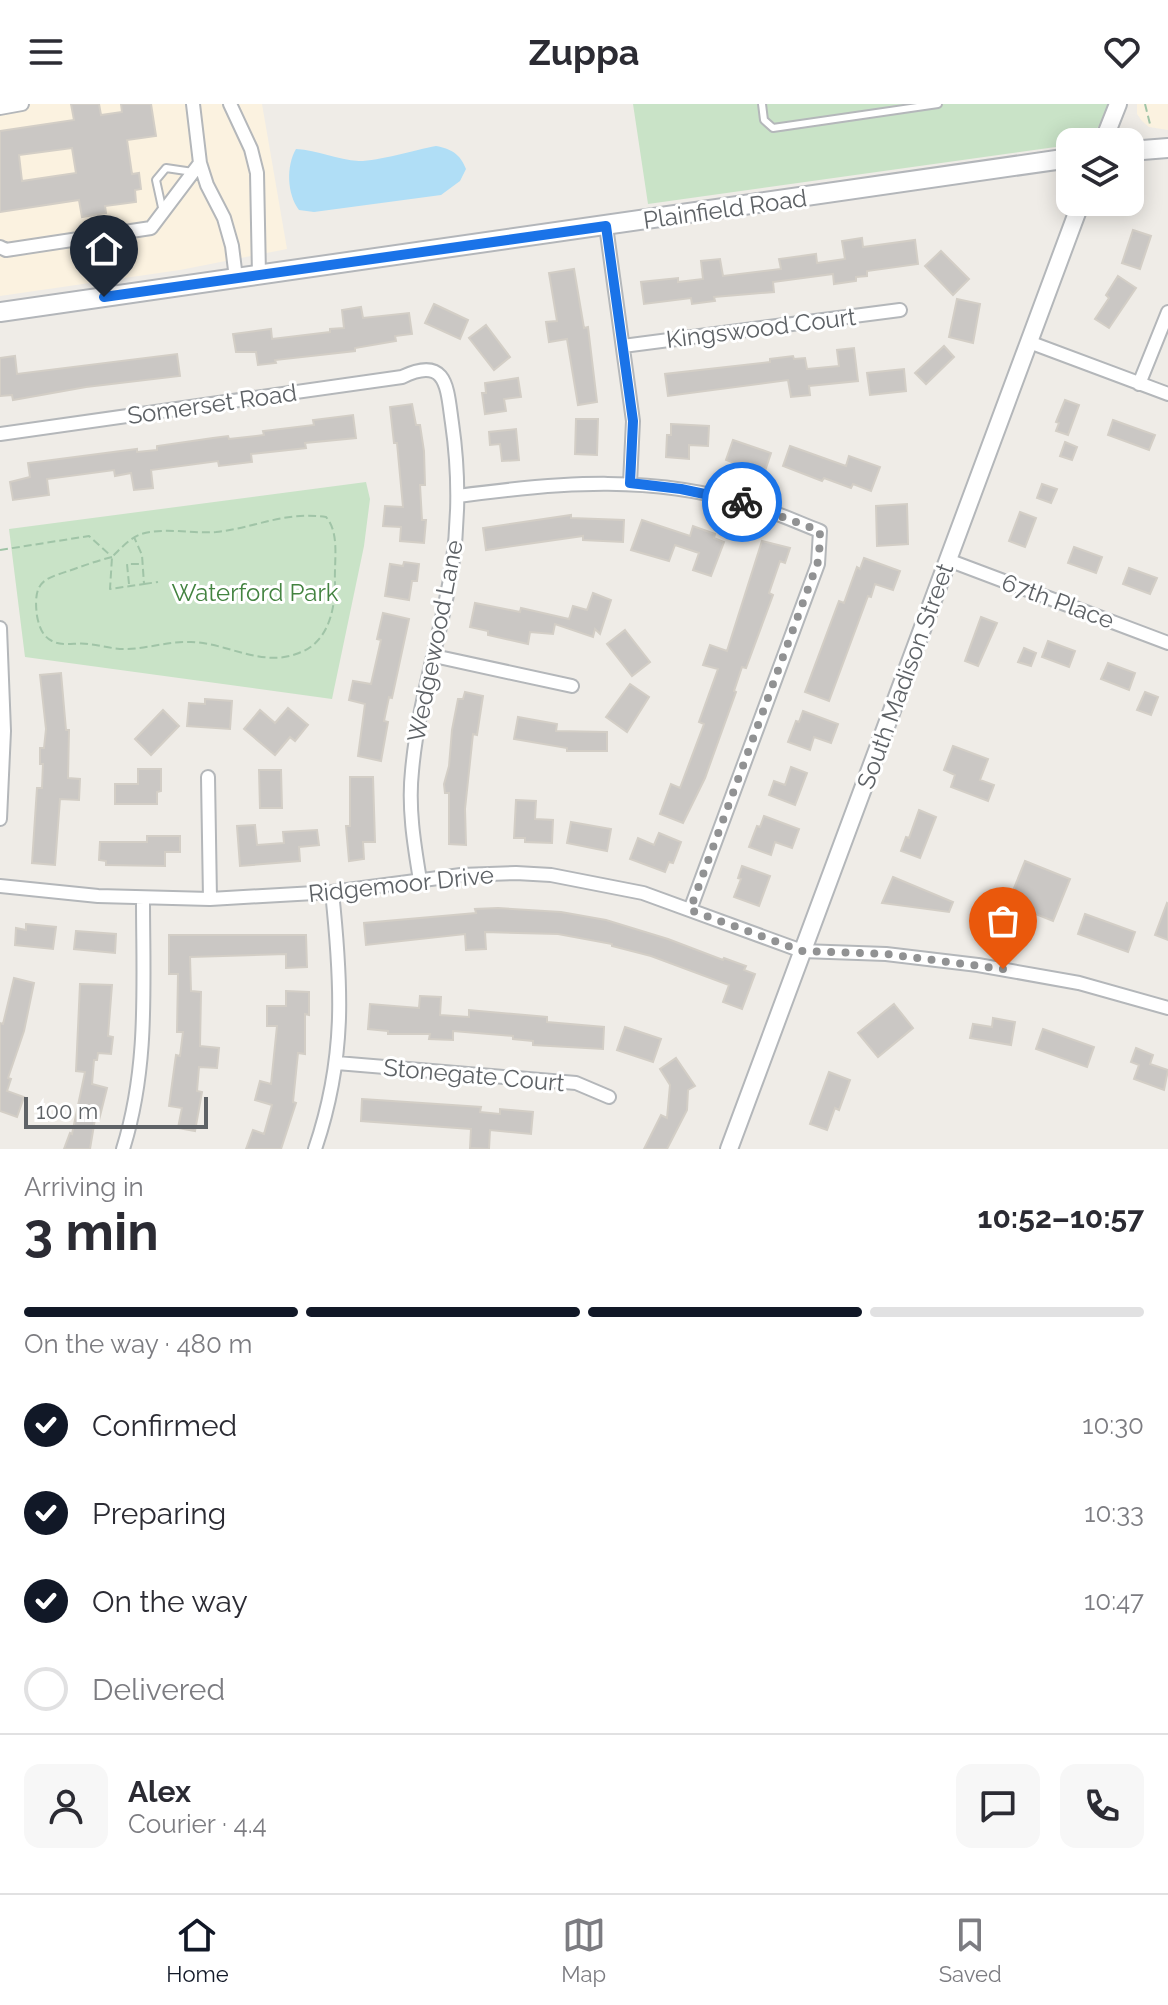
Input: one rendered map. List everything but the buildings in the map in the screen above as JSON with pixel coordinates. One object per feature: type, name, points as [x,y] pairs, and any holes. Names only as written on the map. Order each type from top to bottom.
[{"type":"main road","points":[[1144,150],[1168,148]]},
{"type":"main road","name":"Plainfield Road","points":[[0,312],[1056,160]]},
{"type":"street","points":[[0,108],[22,104]]},
{"type":"street","points":[[193,104],[197,167],[224,218],[236,278]]},
{"type":"street","points":[[230,104],[251,149],[257,173],[259,275]]},
{"type":"street","points":[[1109,128],[1118,104]]},
{"type":"street","points":[[0,247],[6,250],[151,228],[197,167]]},
{"type":"street","name":"South Madison Street","points":[[729,1149],[1076,216]]},
{"type":"street","points":[[606,226],[633,421],[630,483]]},
{"type":"street","name":"Kingswood Court","points":[[623,346],[900,310]]},
{"type":"street","points":[[1139,384],[1168,312]]},
{"type":"street","points":[[1029,342],[1168,394]]},
{"type":"street","name":"Somerset Road","points":[[0,434],[402,377],[423,370]]},
{"type":"street","name":"Wedgewood Lane","points":[[420,880],[411,814],[411,773],[452,567],[458,496],[455,443],[446,381],[436,372],[423,370]]},
{"type":"street","points":[[458,496],[552,484],[630,483],[721,497],[758,507],[820,531],[818,564],[690,910]]},
{"type":"street","name":"67th Place","points":[[948,560],[1168,643]]},
{"type":"street","points":[[0,628],[4,694],[0,819]]},
{"type":"street","points":[[434,656],[572,686]]},
{"type":"street","points":[[208,777],[210,899]]},
{"type":"street","name":"Ridgemoor Drive","points":[[0,886],[143,899],[210,899],[332,892],[488,873],[551,875],[628,889],[802,951],[886,954],[978,965],[1079,983],[1168,1008]]},
{"type":"street","points":[[315,1149],[337,1063],[341,986],[332,892]]},
{"type":"street","points":[[123,1149],[136,1100],[145,1029],[143,899]]},
{"type":"street","name":"Stonegate Court","points":[[337,1063],[576,1083],[609,1097]]},
{"type":"lane","points":[[762,104],[764,120],[773,128],[938,104]]},
{"type":"lane","points":[[163,212],[156,180],[166,168],[197,167]]},
{"type":"path","points":[[1145,104],[1150,124]]},
{"type":"path","points":[[326,517],[334,528],[333,614],[318,640],[300,653],[283,658],[254,656],[194,642],[170,642],[126,649],[86,643],[58,643],[49,639],[39,624],[36,596],[40,584],[51,575],[112,557],[134,537],[157,531],[212,532],[271,518],[326,517]]},
{"type":"path","points":[[0,550],[89,536],[112,557]]},
{"type":"path","points":[[134,537],[141,549],[144,584]]},
{"type":"path","points":[[112,557],[110,589],[158,582]]},
{"type":"path","points":[[129,586],[127,564],[142,564]]},
{"type":"shaded area","points":[[0,104],[262,104],[287,249],[180,270],[0,296]]},
{"type":"shaded area","points":[[1137,104],[1168,104],[1168,130],[1149,127],[1137,114]]},
{"type":"green space","points":[[633,104],[1108,104],[1097,128],[1056,128],[1056,147],[648,204]]},
{"type":"green space","name":"Waterford Park","points":[[366,482],[370,499],[364,546],[332,699],[25,657],[9,529]]},
{"type":"water","points":[[436,146],[455,153],[466,169],[460,181],[441,195],[314,212],[299,210],[292,196],[289,172],[296,149],[367,161]]},
{"type":"way so far","points":[[742,502],[820,531],[819,559],[690,910],[802,951],[886,954],[1003,969]]},
{"type":"route","points":[[104,297],[606,226],[633,421],[630,483],[681,489],[742,502]]}]
